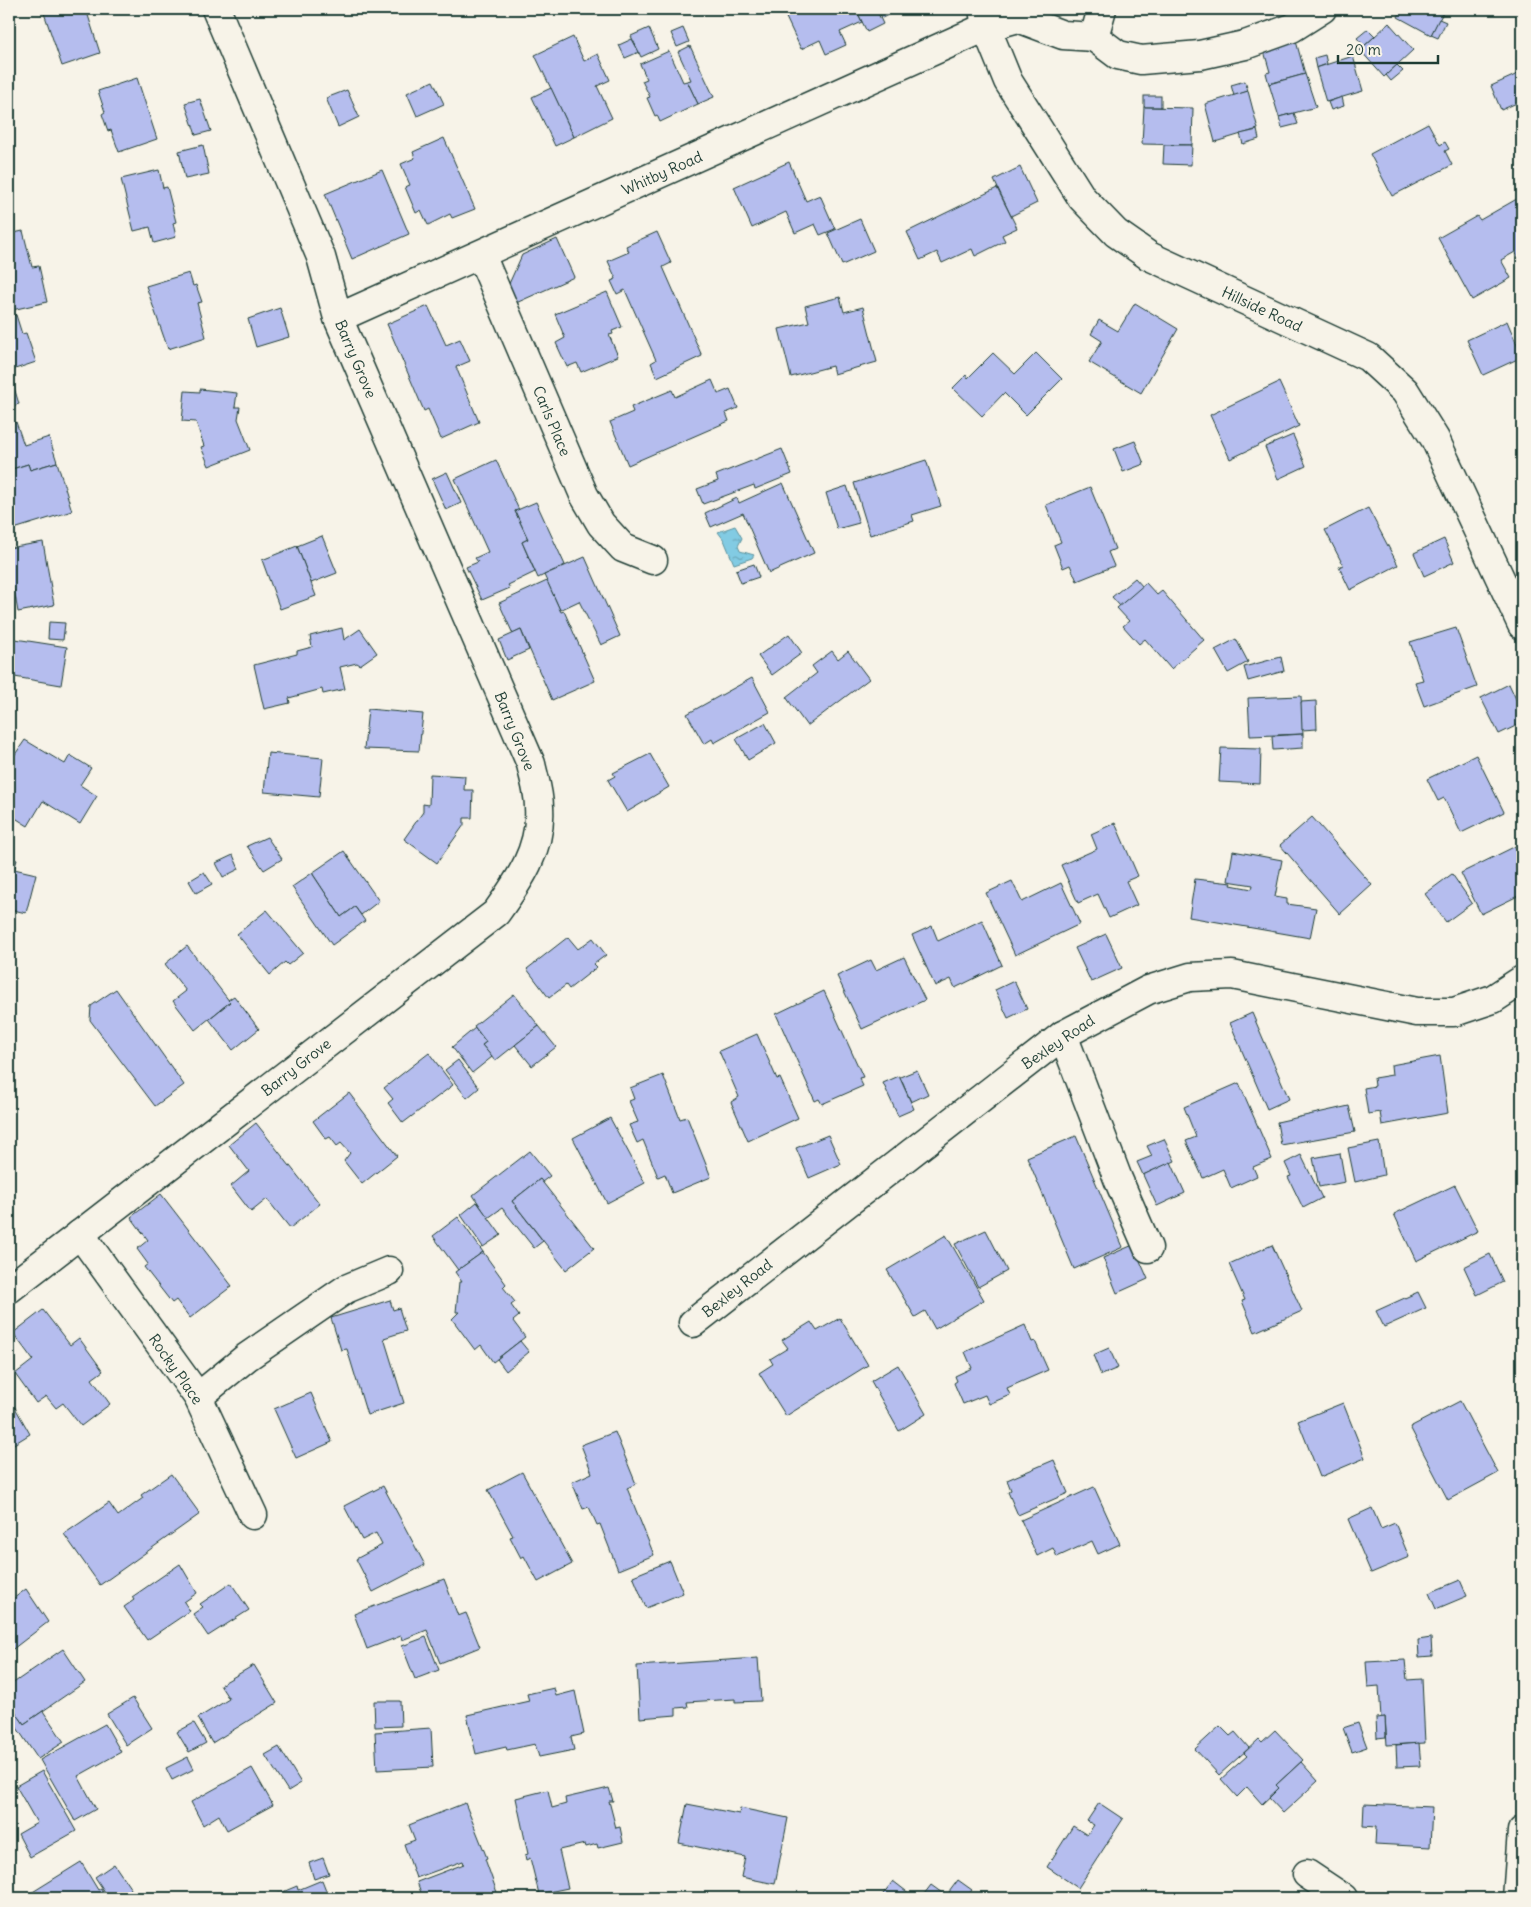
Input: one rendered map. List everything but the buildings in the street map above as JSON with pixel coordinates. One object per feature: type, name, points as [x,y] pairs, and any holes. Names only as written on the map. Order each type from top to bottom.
[{"type":"street","name":"Barry Grove","points":[[9,1289],[496,913],[523,876],[538,838],[540,806],[531,764],[338,318],[321,257],[216,9]]},
{"type":"street","points":[[1102,9],[1094,37],[1118,55],[1141,60],[1200,55],[1245,45],[1292,28],[1322,9]]},
{"type":"street","name":"Whitby Road","points":[[338,318],[481,255],[984,18],[1018,18],[1064,35],[1094,37]]},
{"type":"street","name":"Hillside Road","points":[[984,18],[1008,81],[1082,198],[1116,233],[1149,256],[1368,357],[1405,391],[1435,439],[1522,626]]},
{"type":"street","name":"Carls Place","points":[[481,255],[584,495],[601,524],[623,548],[653,560]]},
{"type":"street","name":"Bexley Road","points":[[693,1323],[1062,1035],[1148,990],[1190,977],[1232,975],[1417,1012],[1454,1012],[1493,999],[1522,980]]},
{"type":"street","points":[[1062,1035],[1118,1179],[1148,1248]]},
{"type":"street","name":"Rocky Place","points":[[80,1234],[198,1398],[253,1515]]},
{"type":"street","points":[[198,1398],[247,1357],[346,1289],[389,1271]]},
{"type":"street","points":[[1517,1898],[1522,1831]]},
{"type":"street","points":[[1307,1874],[1343,1898]]},
{"type":"water","points":[[735,526],[742,538],[738,546],[740,551],[754,555],[752,558],[734,564],[724,540],[718,532]]}]
